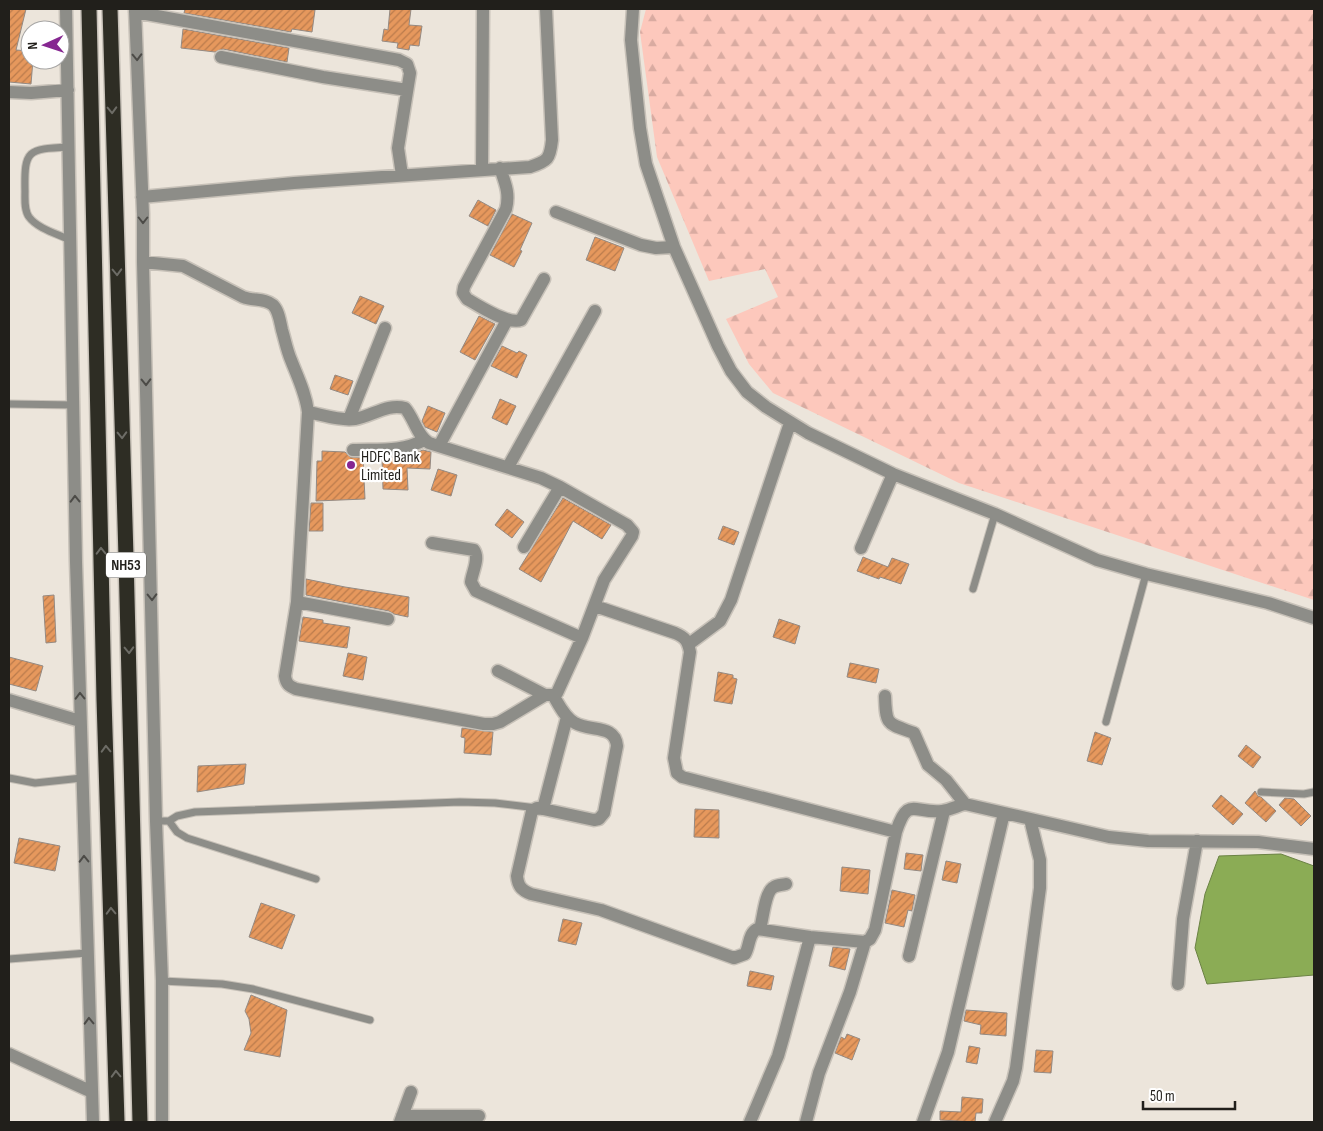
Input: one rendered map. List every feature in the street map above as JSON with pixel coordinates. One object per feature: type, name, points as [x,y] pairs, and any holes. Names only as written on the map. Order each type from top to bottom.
[{"type":"highway","name":"NH53","points":[[89,9],[104,709],[117,1122]]},
{"type":"highway","name":"NH53","points":[[110,9],[140,1122]]},
{"type":"street","points":[[66,9],[80,721],[93,1122]]},
{"type":"street","points":[[482,169],[483,9]]},
{"type":"street","points":[[142,197],[530,166],[544,162],[550,155],[552,140],[546,9]]},
{"type":"street","points":[[633,9],[631,40],[640,128],[646,164],[674,247],[718,346],[731,371],[747,392],[766,407],[808,433],[894,474],[995,514],[1097,560],[1146,574],[1268,602],[1314,618]]},
{"type":"street","points":[[162,1122],[162,981],[156,821],[142,197],[135,10],[399,60],[407,64],[410,73],[398,148],[402,175]]},
{"type":"street","points":[[221,57],[323,77],[407,90]]},
{"type":"street","points":[[9,92],[31,93],[68,90]]},
{"type":"street","points":[[500,168],[509,200],[464,287],[463,293],[467,299],[507,320],[516,322],[521,320],[544,279]]},
{"type":"street","points":[[556,212],[641,245],[656,248],[674,247]]},
{"type":"street","points":[[143,262],[183,266],[243,297],[251,300],[267,301],[276,308],[279,316],[288,352],[305,394],[308,412],[296,602],[284,676],[290,687],[484,724],[500,722],[560,689],[604,580],[632,536],[633,532],[627,525],[541,478],[424,440],[405,408],[399,406],[391,407],[357,419],[308,412]]},
{"type":"street","points":[[508,467],[595,311]]},
{"type":"street","points":[[439,446],[507,320]]},
{"type":"street","points":[[349,419],[385,328]]},
{"type":"street","points":[[689,644],[720,621],[731,600],[790,422]]},
{"type":"street","points":[[353,450],[402,448],[414,446],[424,440]]},
{"type":"street","points":[[861,548],[894,474]]},
{"type":"street","points":[[524,547],[560,487]]},
{"type":"street","points":[[432,543],[474,550],[476,559],[471,582],[476,591],[582,638]]},
{"type":"street","points":[[296,602],[388,618]]},
{"type":"street","points":[[595,606],[685,637],[689,644],[690,652],[674,758],[677,772],[682,776],[896,832]]},
{"type":"street","points":[[498,671],[549,695],[566,717],[575,723],[585,727],[608,731],[616,738],[617,746],[604,813],[599,820],[540,809],[532,811],[529,816],[517,876],[518,884],[522,891],[601,910],[734,958],[744,954],[748,949],[753,931],[760,929],[810,937],[865,942]]},
{"type":"street","points":[[885,696],[888,721],[891,724],[914,732],[928,765],[946,780],[965,804]]},
{"type":"street","points":[[9,700],[80,721]]},
{"type":"street","points":[[540,809],[566,717]]},
{"type":"street","points":[[806,1122],[819,1073],[850,992],[865,942],[870,938],[874,930],[896,832],[901,817],[906,812],[912,809],[944,811],[965,804],[1109,836],[1148,841],[1258,842],[1314,849]]},
{"type":"street","points":[[910,956],[944,811]]},
{"type":"street","points":[[923,1122],[950,1045],[1004,813]]},
{"type":"street","points":[[995,1122],[1013,1081],[1016,1068],[1040,888],[1040,860],[1030,819]]},
{"type":"street","points":[[1178,984],[1183,919],[1196,841]]},
{"type":"street","points":[[760,929],[767,895],[775,886],[786,884]]},
{"type":"street","points":[[750,1122],[782,1042],[810,937]]},
{"type":"street","points":[[9,1054],[92,1092]]},
{"type":"street","points":[[411,1092],[401,1119],[479,1116]]},
{"type":"lane","points":[[69,147],[45,148],[34,152],[28,156],[24,167],[24,176],[25,206],[29,217],[38,224],[70,240]]},
{"type":"lane","points":[[9,404],[74,405]]},
{"type":"lane","points":[[973,589],[995,514]]},
{"type":"lane","points":[[1106,722],[1146,574]]},
{"type":"lane","points":[[9,778],[35,783],[82,778]]},
{"type":"lane","points":[[1261,792],[1304,794],[1314,792]]},
{"type":"lane","points":[[156,821],[169,821],[177,816],[195,812],[460,802],[495,803],[540,809]]},
{"type":"lane","points":[[169,821],[177,832],[187,838],[316,879]]},
{"type":"lane","points":[[9,959],[87,953]]},
{"type":"lane","points":[[162,981],[222,984],[253,989],[370,1020]]},
{"type":"green space","points":[[646,9],[1314,9],[1314,600],[959,483],[773,393],[749,364],[726,319],[778,297],[765,269],[709,281],[657,157],[640,32]]},
{"type":"shaded area","points":[[1281,854],[1314,866],[1314,975],[1207,984],[1195,948],[1205,894],[1219,856]]},
{"type":"building","points":[[9,9],[26,9],[23,20],[20,20],[20,34],[16,50],[20,50],[20,70],[32,70],[31,84],[9,82]]},
{"type":"building","points":[[185,9],[315,10],[312,32],[292,29],[291,32],[184,13]]},
{"type":"building","points":[[390,9],[411,9],[409,25],[422,26],[419,46],[410,45],[409,50],[397,48],[398,43],[382,41],[384,29],[388,30]]},
{"type":"building","points":[[183,29],[289,48],[287,62],[223,49],[215,52],[181,48]]},
{"type":"building","points":[[478,200],[496,210],[488,226],[469,216]]},
{"type":"building","points":[[512,214],[532,223],[514,267],[490,255]]},
{"type":"building","points":[[595,237],[624,248],[615,271],[586,260]]},
{"type":"building","points":[[360,296],[384,306],[376,324],[352,313]]},
{"type":"building","points":[[479,316],[495,324],[475,360],[460,352]]},
{"type":"building","points":[[502,346],[517,353],[519,351],[527,355],[517,378],[491,366]]},
{"type":"building","points":[[335,375],[353,381],[348,395],[330,389]]},
{"type":"building","points":[[500,399],[516,406],[507,425],[492,418]]},
{"type":"building","points":[[428,406],[445,413],[437,432],[425,427],[422,421]]},
{"type":"building","points":[[423,450],[431,452],[430,469],[407,468],[408,490],[383,489],[382,458],[418,455],[418,452]]},
{"type":"building","points":[[322,451],[345,452],[350,457],[363,458],[365,499],[316,501],[317,461],[322,461]]},
{"type":"building","points":[[438,469],[457,475],[451,496],[431,490]]},
{"type":"building","points":[[563,498],[611,525],[602,539],[573,521],[541,582],[519,569]]},
{"type":"building","points":[[311,503],[323,503],[323,531],[309,531]]},
{"type":"building","points":[[507,509],[524,522],[512,538],[495,525]]},
{"type":"building","points":[[723,526],[739,532],[734,545],[718,539]]},
{"type":"building","points":[[863,557],[888,567],[892,558],[909,564],[901,584],[857,571]]},
{"type":"building","points":[[306,579],[409,597],[408,617],[389,611],[306,595]]},
{"type":"building","points":[[54,595],[56,642],[46,643],[43,596]]},
{"type":"building","points":[[303,617],[323,620],[323,623],[350,627],[347,648],[299,641]]},
{"type":"building","points":[[779,619],[800,626],[795,644],[773,637]]},
{"type":"building","points":[[348,653],[367,657],[363,680],[343,676]]},
{"type":"building","points":[[9,657],[43,666],[36,691],[9,684]]},
{"type":"building","points":[[850,663],[879,669],[876,683],[847,677]]},
{"type":"building","points":[[718,672],[733,675],[733,678],[737,679],[732,704],[714,701]]},
{"type":"building","points":[[462,728],[493,732],[491,755],[464,753],[465,738],[461,737]]},
{"type":"building","points":[[1095,732],[1111,738],[1102,765],[1087,761]]},
{"type":"building","points":[[1246,745],[1261,757],[1253,768],[1238,756]]},
{"type":"building","points":[[246,764],[244,784],[197,792],[198,766]]},
{"type":"building","points":[[1255,791],[1258,796],[1276,811],[1266,822],[1245,803]]},
{"type":"building","points":[[1221,795],[1243,814],[1233,825],[1212,806]]},
{"type":"building","points":[[1285,798],[1294,799],[1311,816],[1301,826],[1279,805]]},
{"type":"building","points":[[695,809],[719,810],[719,838],[694,837]]},
{"type":"building","points":[[19,838],[60,846],[55,871],[14,863]]},
{"type":"building","points":[[906,853],[923,855],[921,871],[904,869]]},
{"type":"building","points":[[946,861],[961,864],[957,883],[942,880]]},
{"type":"building","points":[[842,867],[870,870],[868,894],[840,891]]},
{"type":"building","points":[[892,890],[915,895],[912,911],[908,910],[904,927],[885,923]]},
{"type":"building","points":[[261,903],[295,915],[282,949],[249,937]]},
{"type":"building","points":[[563,919],[582,923],[576,945],[558,941]]},
{"type":"building","points":[[833,947],[850,949],[845,970],[829,966]]},
{"type":"building","points":[[750,971],[774,976],[771,990],[747,986]]},
{"type":"building","points":[[251,995],[287,1010],[280,1057],[244,1050],[251,1033],[249,1019],[245,1011]]},
{"type":"building","points":[[966,1010],[1007,1013],[1006,1036],[980,1034],[981,1025],[964,1021]]},
{"type":"building","points":[[847,1034],[860,1039],[852,1060],[835,1053],[841,1037],[845,1039]]},
{"type":"building","points":[[969,1046],[980,1048],[977,1064],[966,1062]]},
{"type":"building","points":[[1036,1050],[1053,1051],[1051,1073],[1034,1072]]},
{"type":"building","points":[[962,1097],[983,1099],[982,1113],[976,1113],[975,1122],[940,1120],[940,1111],[961,1112]]},
{"type":"place","name":"HDFC Bank Limited","points":[[351,465]]}]
